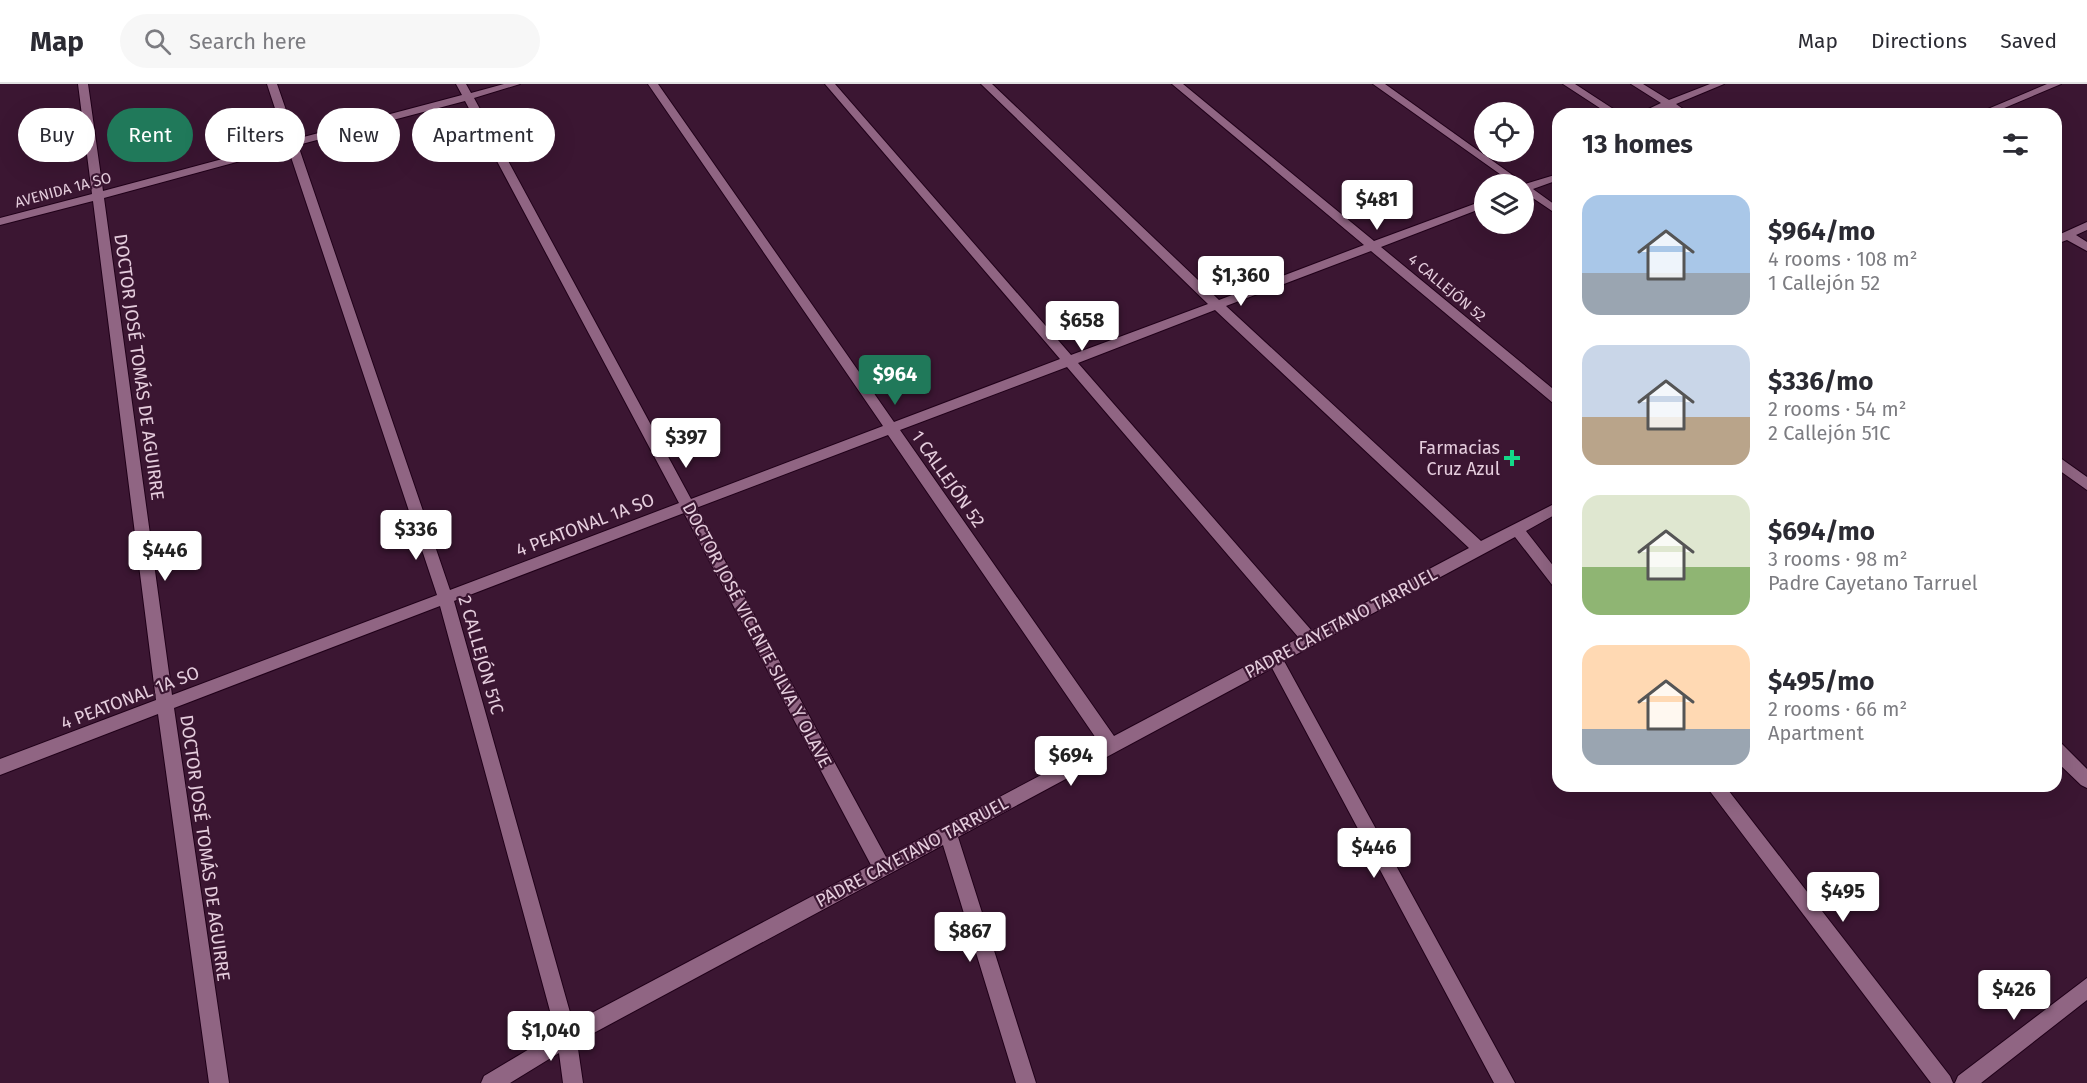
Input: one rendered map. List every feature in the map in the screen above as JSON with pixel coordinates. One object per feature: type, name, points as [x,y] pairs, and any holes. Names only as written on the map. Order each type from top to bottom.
[{"type":"street","name":"DOCTOR JOSÉ TOMÁS DE AGUIRRE","points":[[83,84],[96,197],[165,705],[219,1083]]},
{"type":"street","name":"2 CALLEJÓN 51C","points":[[272,84],[280,108]]},
{"type":"street","name":"AVENIDA 1A SO","points":[[305,140],[464,90],[515,84]]},
{"type":"street","name":"1 CALLEJÓN 52","points":[[653,84],[1111,746]]},
{"type":"street","points":[[830,84],[1310,640]]},
{"type":"street","points":[[986,84],[1217,305],[1479,549]]},
{"type":"street","name":"4 CALLEJÓN 52","points":[[1177,84],[1552,395]]},
{"type":"street","points":[[1378,84],[1505,174]]},
{"type":"street","points":[[1568,84],[1606,108]]},
{"type":"street","points":[[1636,84],[1675,108]]},
{"type":"street","points":[[1659,108],[1719,84]]},
{"type":"street","points":[[1996,108],[2056,84]]},
{"type":"street","name":"DOCTOR JOSÉ VICENTE SILVA Y OLAVE","points":[[464,90],[882,868]]},
{"type":"street","name":"AVENIDA 1A SO","points":[[0,222],[225,162]]},
{"type":"street","name":"2 CALLEJÓN 51C","points":[[298,162],[445,597],[567,1037],[573,1083]]},
{"type":"street","points":[[1534,184],[1552,179]]},
{"type":"street","points":[[1534,195],[1552,208]]},
{"type":"street","name":"4 PEATONAL 1A SO","points":[[0,767],[1474,207]]},
{"type":"street","points":[[2062,238],[2087,225]]},
{"type":"street","points":[[2068,235],[2087,248]]},
{"type":"street","points":[[2062,465],[2087,485]]},
{"type":"street","name":"PADRE CAYETANO TARRUEL","points":[[491,1083],[567,1037],[1552,510]]},
{"type":"street","points":[[1517,528],[1552,574]]},
{"type":"street","points":[[1275,658],[1505,1083]]},
{"type":"street","points":[[2062,755],[2087,780]]},
{"type":"street","points":[[1720,792],[1943,1083]]},
{"type":"street","points":[[948,832],[1026,1083]]},
{"type":"street","points":[[1965,1083],[2087,988]]},
{"type":"place","name":"Farmacias Cruz Azul","points":[[1512,458]]}]
